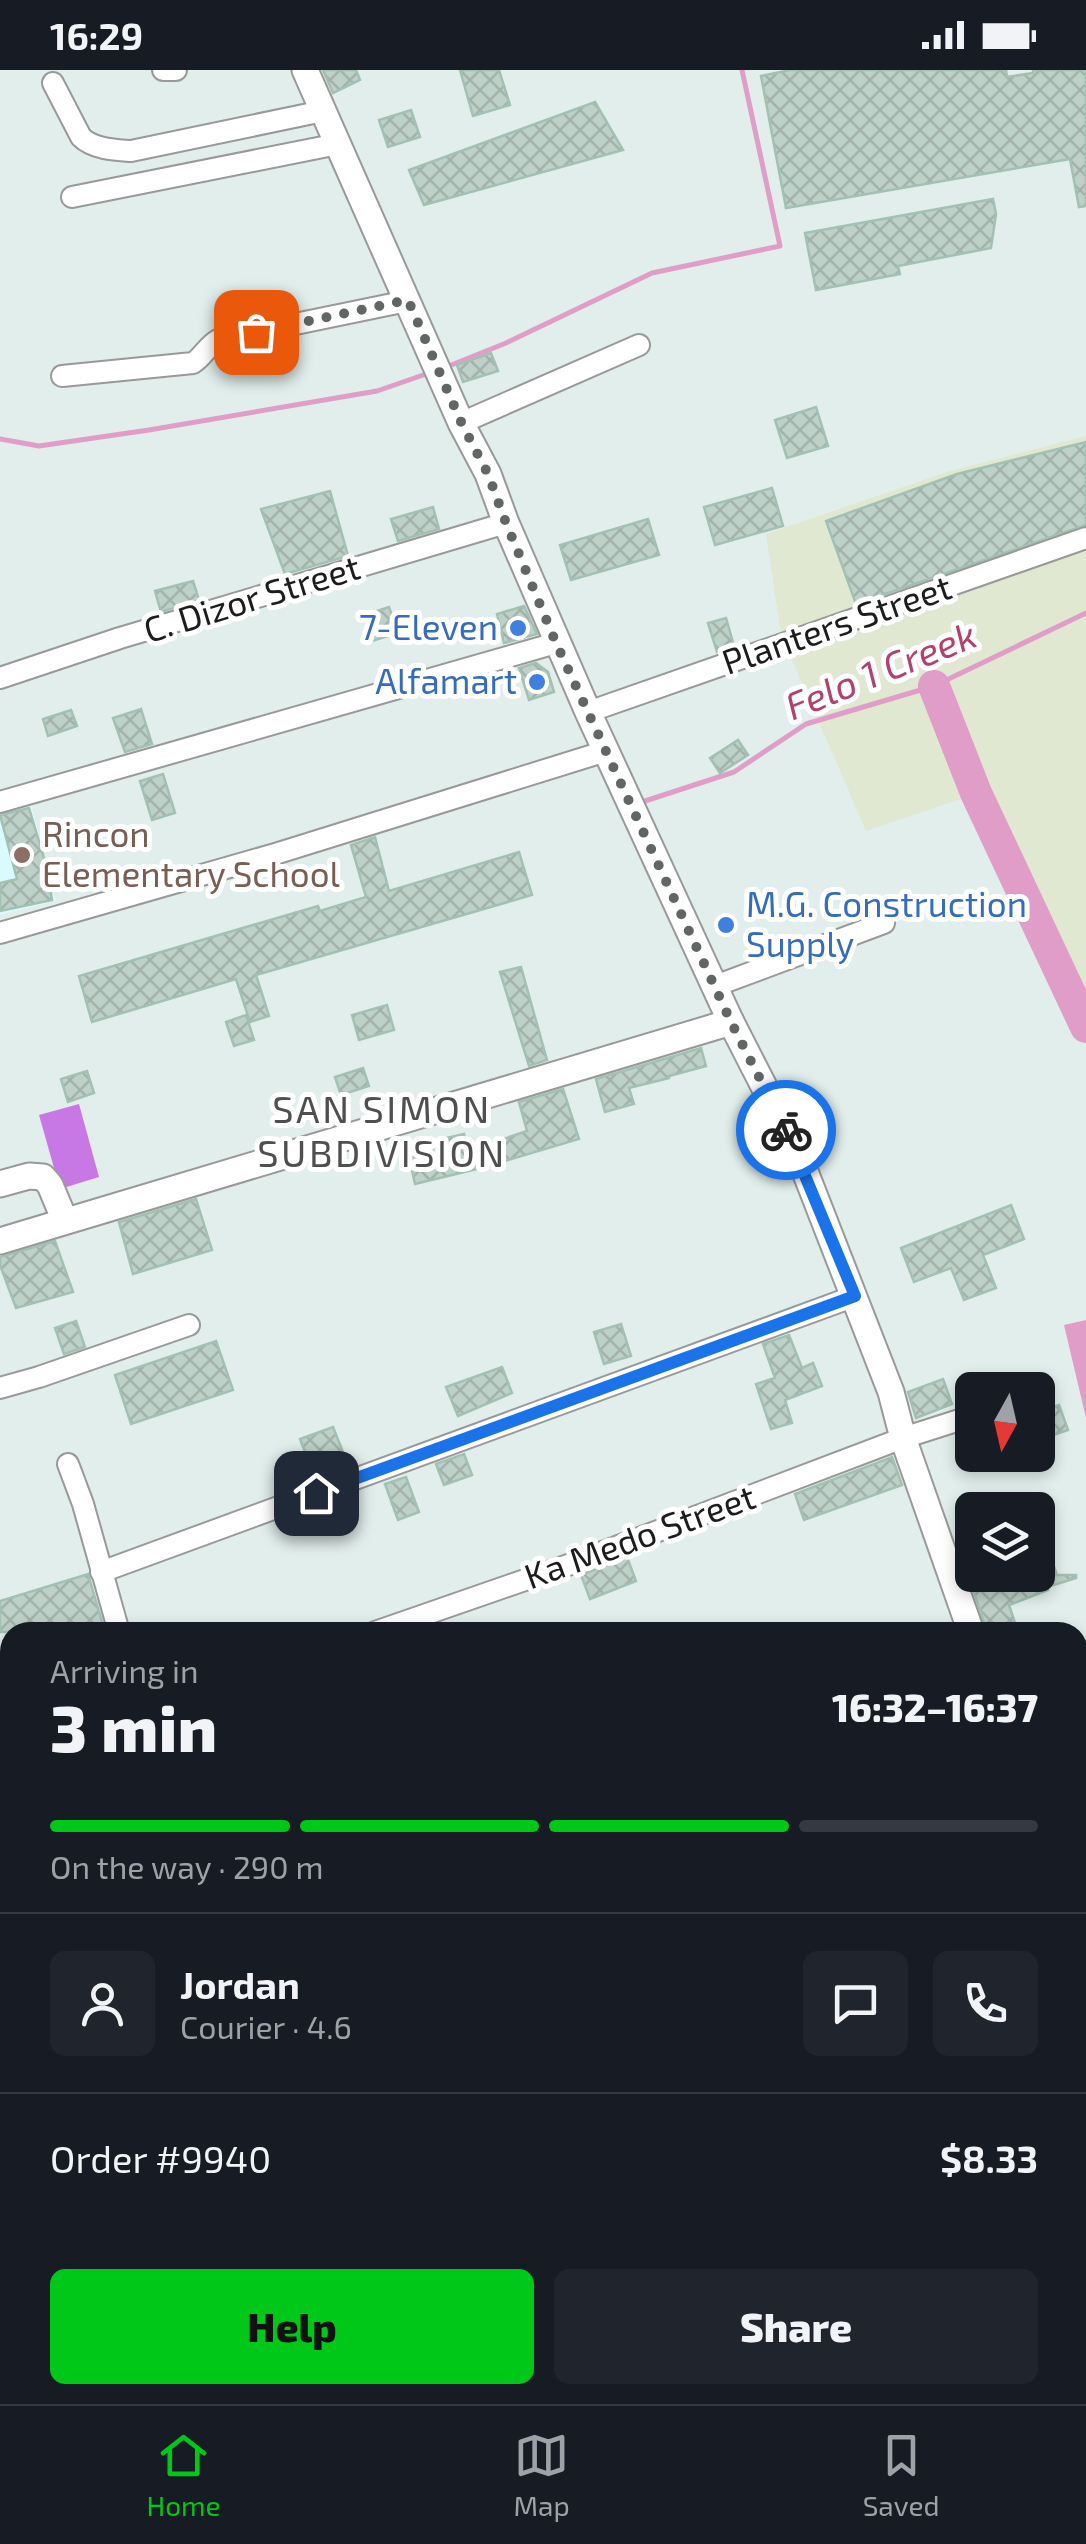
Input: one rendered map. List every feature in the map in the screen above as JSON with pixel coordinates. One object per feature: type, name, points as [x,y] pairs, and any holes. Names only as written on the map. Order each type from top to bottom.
[{"type":"street","points":[[162,70],[176,70]]},
{"type":"street","points":[[306,70],[462,424],[488,474],[556,643],[731,1022],[797,1151],[891,1392],[967,1622]]},
{"type":"street","points":[[53,83],[86,143],[117,150],[131,151],[324,111]]},
{"type":"street","points":[[72,197],[338,144]]},
{"type":"street","points":[[62,376],[186,365],[199,360],[218,340],[408,300]]},
{"type":"street","points":[[462,424],[639,344]]},
{"type":"street","name":"C. Dizor Street","points":[[0,678],[120,638],[506,523]]},
{"type":"street","name":"Planters Street","points":[[588,712],[1086,538]]},
{"type":"street","points":[[0,802],[556,643]]},
{"type":"street","points":[[0,933],[275,854],[606,751]]},
{"type":"street","points":[[715,986],[884,923]]},
{"type":"street","points":[[0,1241],[731,1022]]},
{"type":"street","points":[[0,1184],[29,1176],[43,1177],[65,1221]]},
{"type":"street","points":[[101,1572],[855,1296]]},
{"type":"street","points":[[0,1388],[189,1325]]},
{"type":"street","name":"Ka Medo Street","points":[[405,1622],[955,1422]]},
{"type":"street","points":[[68,1464],[115,1622]]},
{"type":"shaded area","points":[[1086,436],[1086,1029],[976,794],[866,831],[781,634],[766,534],[950,471]]},
{"type":"shaded area","name":"Rincon Elementary School","points":[[30,800],[56,901],[0,915],[0,809]]},
{"type":"shaded area","points":[[79,1104],[99,1177],[60,1189],[39,1115]]},
{"type":"shaded area","points":[[1086,1320],[1086,1418],[1064,1325]]},
{"type":"building","points":[[323,70],[356,70],[360,80],[333,93]]},
{"type":"building","points":[[460,70],[499,70],[510,105],[473,116]]},
{"type":"building","points":[[790,70],[1006,70],[1007,77],[1033,70],[1086,70],[1086,206],[1079,207],[1070,159],[786,208],[761,76]]},
{"type":"building","points":[[595,102],[623,150],[424,205],[409,170]]},
{"type":"building","points":[[411,110],[420,137],[388,147],[379,120]]},
{"type":"building","points":[[993,199],[996,214],[991,248],[898,266],[900,274],[816,290],[805,233]]},
{"type":"building","points":[[491,353],[498,371],[463,382],[457,365]]},
{"type":"building","points":[[816,407],[828,446],[787,458],[775,420]]},
{"type":"building","points":[[1086,442],[1086,525],[856,604],[826,521],[957,474]]},
{"type":"building","points":[[772,488],[783,526],[715,545],[704,507]]},
{"type":"building","points":[[330,491],[348,556],[285,574],[261,509]]},
{"type":"building","points":[[433,507],[439,529],[398,541],[391,519]]},
{"type":"building","points":[[648,519],[659,555],[571,580],[560,545]]},
{"type":"building","points":[[193,581],[199,600],[161,612],[155,591]]},
{"type":"building","name":"7-Eleven","points":[[524,606],[537,634],[504,643],[497,614]]},
{"type":"building","points":[[389,607],[398,633],[372,641],[364,615]]},
{"type":"building","points":[[726,618],[734,646],[717,652],[708,623]]},
{"type":"building","name":"Alfamart","points":[[536,663],[548,672],[554,692],[529,700],[519,668]]},
{"type":"building","points":[[141,709],[152,744],[125,752],[113,718]]},
{"type":"building","points":[[71,710],[77,726],[48,736],[43,719]]},
{"type":"building","points":[[738,740],[748,755],[720,773],[710,758]]},
{"type":"building","points":[[163,774],[175,813],[152,820],[140,781]]},
{"type":"building","name":"Rincon Elementary School","points":[[29,808],[52,900],[0,911],[0,883],[17,879],[0,815]]},
{"type":"building","points":[[375,837],[389,891],[519,852],[532,895],[256,975],[269,1016],[250,1022],[236,979],[92,1022],[79,976],[318,906],[320,911],[366,897],[351,845]]},
{"type":"building","points":[[521,967],[547,1060],[529,1066],[500,972]]},
{"type":"building","points":[[387,1005],[394,1030],[359,1040],[352,1015]]},
{"type":"building","points":[[246,1015],[254,1040],[234,1046],[226,1022]]},
{"type":"building","points":[[701,1048],[706,1066],[629,1088],[634,1104],[605,1112],[596,1079]]},
{"type":"building","points":[[363,1068],[369,1086],[341,1095],[335,1077]]},
{"type":"building","points":[[87,1071],[94,1093],[68,1102],[61,1079]]},
{"type":"building","points":[[563,1089],[579,1139],[415,1184],[407,1147],[464,1134],[468,1151],[527,1131],[519,1102]]},
{"type":"building","points":[[196,1199],[212,1250],[133,1274],[119,1222]]},
{"type":"building","points":[[1011,1205],[1024,1239],[983,1255],[996,1288],[964,1300],[951,1268],[914,1282],[901,1248]]},
{"type":"building","points":[[55,1241],[73,1292],[16,1308],[0,1257]]},
{"type":"building","points":[[76,1321],[85,1347],[64,1354],[55,1328]]},
{"type":"building","points":[[621,1324],[631,1356],[604,1364],[594,1332]]},
{"type":"building","points":[[789,1335],[802,1368],[813,1363],[822,1386],[785,1400],[792,1423],[771,1429],[756,1384],[775,1378],[763,1344]]},
{"type":"building","points":[[216,1341],[233,1390],[131,1424],[115,1375]]},
{"type":"building","points":[[502,1367],[512,1393],[458,1416],[446,1387]]},
{"type":"building","points":[[943,1379],[952,1404],[916,1418],[908,1392]]},
{"type":"building","points":[[1059,1405],[1068,1430],[1055,1435],[1055,1406]]},
{"type":"building","points":[[333,1427],[345,1457],[312,1470],[300,1439]]},
{"type":"building","points":[[464,1454],[472,1475],[444,1485],[436,1464]]},
{"type":"building","points":[[892,1457],[902,1485],[804,1520],[795,1494]]},
{"type":"building","points":[[406,1477],[419,1512],[398,1520],[385,1484]]},
{"type":"building","points":[[627,1557],[636,1581],[590,1599],[581,1575]]},
{"type":"building","points":[[1055,1569],[1057,1575],[1076,1578],[1055,1585]]},
{"type":"building","points":[[88,1574],[102,1622],[0,1622],[0,1601]]},
{"type":"building","points":[[974,1592],[1043,1592],[1009,1605],[1015,1622],[984,1622]]},
{"type":"waterway","points":[[444,368],[506,343],[652,273],[780,246],[742,70]]},
{"type":"waterway","points":[[0,439],[39,446],[149,430],[377,391],[429,373]]},
{"type":"waterway","name":"Felo 1 Creek","points":[[642,802],[734,772],[806,724],[934,686],[1086,613]]},
{"type":"waterway","points":[[934,686],[976,793],[1086,1027]]},
{"type":"way so far","points":[[256,332],[408,300],[488,474],[556,643],[731,1022],[786,1130]]},
{"type":"place","name":"7-Eleven","points":[[518,628]]},
{"type":"place","name":"Alfamart","points":[[537,682]]},
{"type":"place","name":"Rincon Elementary School","points":[[22,855]]},
{"type":"place","name":"M.G. Construction Supply","points":[[726,925]]},
{"type":"district","name":"SAN SIMON SUBDIVISION","points":[[382,1132]]},
{"type":"route","points":[[316,1493],[855,1296],[786,1130]]}]
